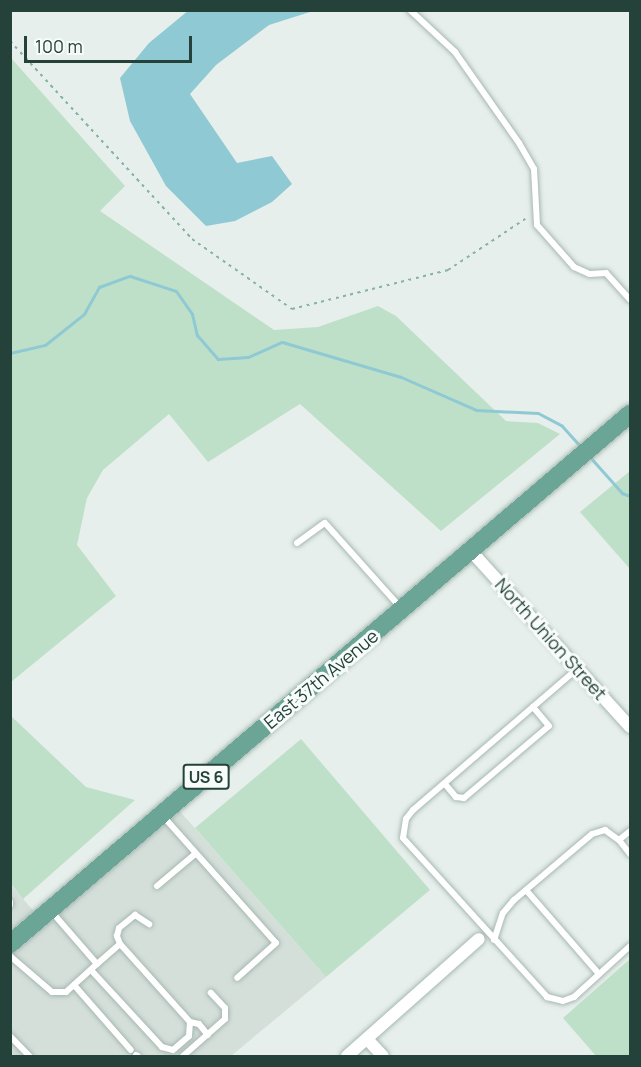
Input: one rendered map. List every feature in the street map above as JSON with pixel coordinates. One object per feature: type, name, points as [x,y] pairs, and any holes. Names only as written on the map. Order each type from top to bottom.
[{"type":"main road","name":"East 37th Avenue","points":[[11,946],[50,910],[630,414]]},
{"type":"street","name":"North Union Street","points":[[471,551],[630,727]]},
{"type":"street","points":[[347,1056],[479,939]]},
{"type":"street","points":[[367,1039],[382,1056]]},
{"type":"lane","points":[[410,10],[455,52],[519,143],[534,169],[534,213],[537,225],[574,267],[590,274],[606,273],[630,300]]},
{"type":"lane","points":[[297,543],[325,523],[402,610]]},
{"type":"lane","points":[[577,668],[406,819],[403,838],[542,994],[552,999],[574,997],[630,946]]},
{"type":"lane","points":[[445,784],[456,797],[464,798],[549,726],[533,707]]},
{"type":"lane","points":[[162,815],[194,855],[276,943],[237,978]]},
{"type":"lane","points":[[494,940],[503,913],[526,890],[592,834],[605,830],[619,840],[630,854]]},
{"type":"lane","points":[[619,840],[630,831]]},
{"type":"lane","points":[[157,886],[194,855]]},
{"type":"lane","points":[[526,890],[599,974]]},
{"type":"lane","points":[[50,910],[97,964]]},
{"type":"lane","points":[[149,924],[140,916],[130,917],[119,928],[120,944],[190,1022],[199,1024],[208,1035]]},
{"type":"lane","points":[[11,946],[52,992],[66,992],[120,944]]},
{"type":"lane","points":[[91,970],[162,1047],[173,1050],[189,1036],[190,1022]]},
{"type":"lane","points":[[74,985],[135,1054]]},
{"type":"lane","points":[[183,1056],[225,1020],[227,1013],[210,993]]},
{"type":"lane","points":[[10,1036],[29,1056]]},
{"type":"path","points":[[10,41],[192,239],[292,309],[448,270],[534,213]]},
{"type":"shaded area","points":[[177,808],[326,977],[231,1056],[11,1056],[10,950]]},
{"type":"shaded area","points":[[10,884],[38,916],[10,939]]},
{"type":"green space","points":[[11,58],[125,186],[100,211],[274,330],[318,327],[378,306],[396,316],[506,421],[538,423],[560,434],[441,531],[300,404],[208,462],[169,414],[103,470],[87,498],[77,545],[116,596],[11,682]]},
{"type":"green space","points":[[630,471],[630,569],[580,512]]},
{"type":"green space","points":[[11,716],[86,787],[135,800],[23,899],[11,884]]},
{"type":"green space","points":[[301,739],[430,890],[326,977],[195,828]]},
{"type":"green space","points":[[630,959],[630,1056],[596,1056],[563,1018]]},
{"type":"water","points":[[189,10],[313,11],[269,25],[216,65],[190,94],[237,163],[272,156],[292,184],[272,202],[235,221],[206,226],[166,186],[130,121],[120,78],[149,43]]},
{"type":"waterway","points":[[10,353],[45,345],[84,314],[99,287],[130,276],[176,291],[192,314],[197,335],[218,359],[248,357],[282,342],[401,377],[476,410],[538,413],[562,426],[581,447]]},
{"type":"waterway","points":[[589,456],[622,493],[630,496]]}]
